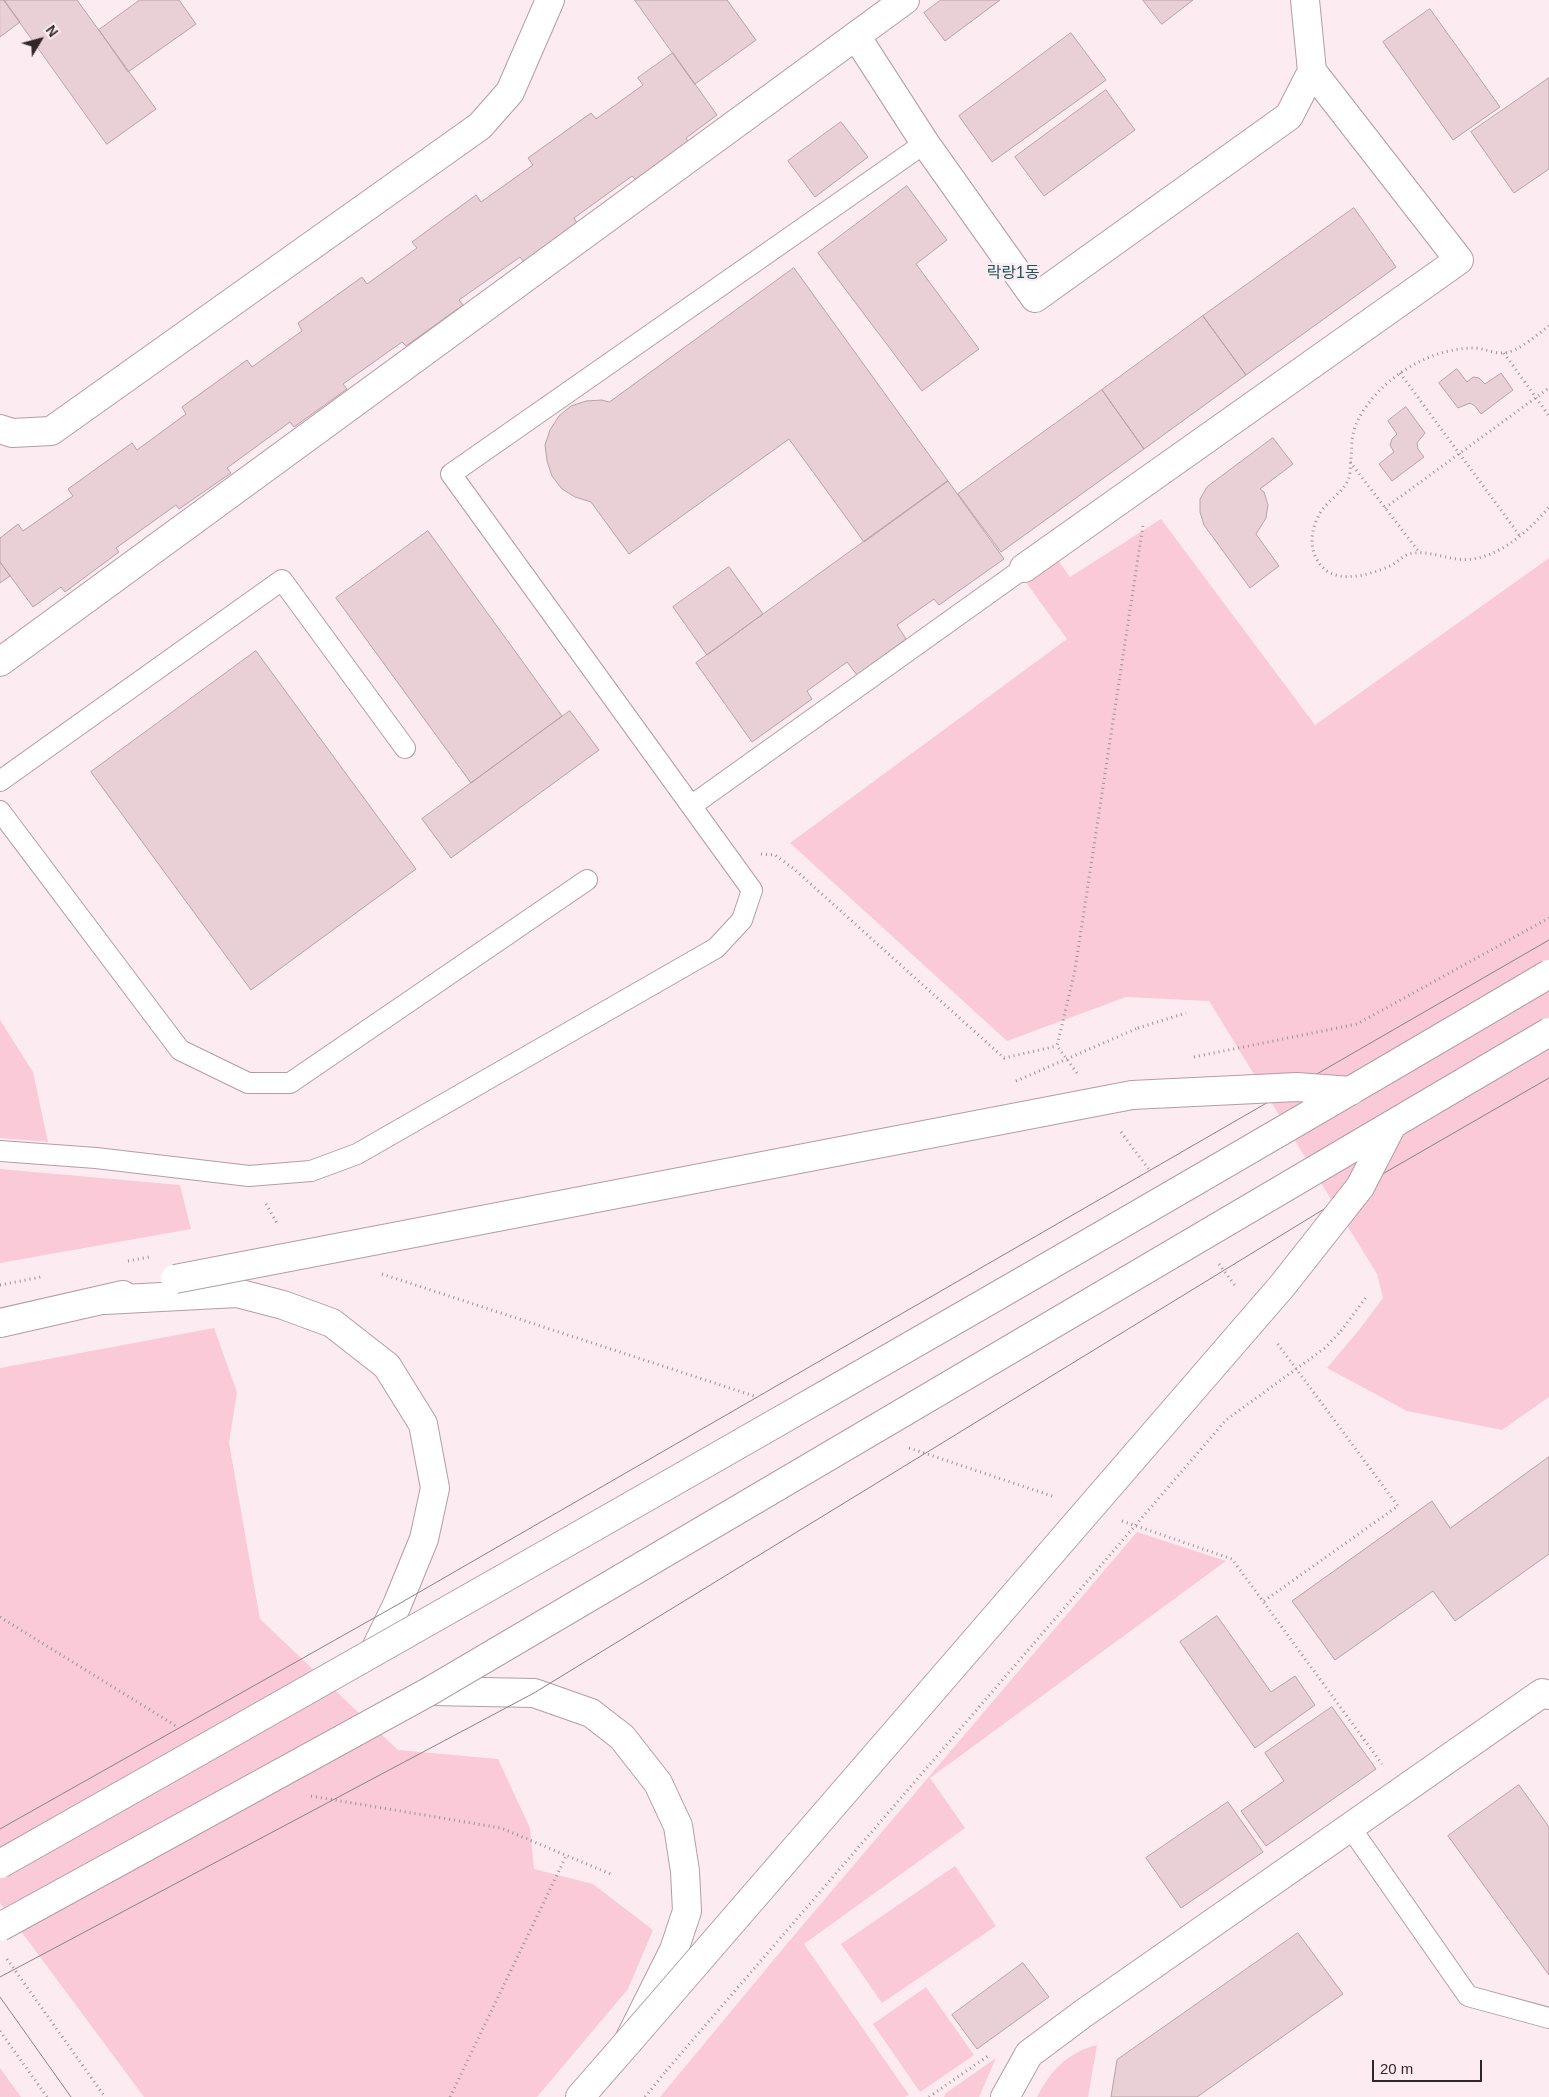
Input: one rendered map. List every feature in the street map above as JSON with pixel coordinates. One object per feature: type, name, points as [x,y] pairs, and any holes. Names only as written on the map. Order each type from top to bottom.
[{"type":"main road","points":[[0,429],[12,433],[51,431],[480,126],[510,92],[550,0]]},
{"type":"main road","points":[[0,662],[905,0]]},
{"type":"main road","points":[[1024,568],[1460,260],[1312,71],[1304,0]]},
{"type":"main road","points":[[856,36],[925,143],[1035,298],[1289,116],[1312,71]]},
{"type":"main road","points":[[0,1864],[374,1652],[1351,1091],[1549,974]]},
{"type":"main road","points":[[0,1927],[430,1691],[1549,1032]]},
{"type":"main road","points":[[0,1323],[105,1300],[175,1279],[1132,1095],[1296,1087],[1351,1091]]},
{"type":"main road","points":[[580,2097],[1282,1286],[1360,1187],[1392,1126]]},
{"type":"main road","points":[[105,1300],[237,1293],[283,1305],[332,1323],[387,1366],[423,1424],[435,1488],[424,1539],[397,1605],[374,1652]]},
{"type":"main road","points":[[430,1691],[534,1693],[592,1713],[622,1737],[658,1783],[678,1826],[686,1870],[687,1911],[674,1950],[628,2042]]},
{"type":"main road","points":[[1005,2097],[1029,2054],[1100,2002],[1542,1693],[1549,1695]]},
{"type":"lane","points":[[0,1150],[96,1158],[249,1176],[311,1171],[357,1154],[716,948],[742,920],[752,890],[451,474],[925,143]]},
{"type":"lane","points":[[691,806],[1024,568]]},
{"type":"lane","points":[[0,781],[282,580],[405,748]]},
{"type":"lane","points":[[0,811],[180,1050],[248,1083],[290,1083],[588,880]]},
{"type":"lane","points":[[1350,1827],[1468,1996],[1549,2018]]},
{"type":"path","points":[[1549,326],[1516,348],[1504,353],[1477,348],[1460,349],[1437,354],[1400,373],[1379,391],[1365,409],[1353,433],[1349,479],[1320,513],[1313,531],[1312,548],[1316,559],[1324,571],[1342,576],[1358,577],[1392,565],[1406,555],[1418,552],[1460,560],[1479,558],[1500,550],[1520,536],[1534,525],[1549,507]]},
{"type":"path","points":[[1504,353],[1549,416]]},
{"type":"path","points":[[1400,373],[1520,536]]},
{"type":"path","points":[[1386,508],[1549,388]]},
{"type":"path","points":[[1350,462],[1418,552]]},
{"type":"path","points":[[725,852],[775,854],[793,868],[1004,1058],[1057,1046],[1075,970],[1150,480]]},
{"type":"path","points":[[1192,1057],[1357,1024],[1549,918]]},
{"type":"path","points":[[1138,1028],[1186,1013]]},
{"type":"path","points":[[1068,1076],[1078,1075]]},
{"type":"path","points":[[1010,1084],[1030,1081]]},
{"type":"path","points":[[645,2097],[1226,1420],[1326,1348],[1342,1331],[1367,1296]]},
{"type":"path","points":[[450,2097],[566,1856]]},
{"type":"path","points":[[6,1956],[105,2097]]},
{"type":"path","points":[[0,2031],[47,2097]]},
{"type":"path","points":[[929,2097],[999,2049],[1029,2054]]},
{"type":"shaded area","points":[[1161,519],[1315,725],[1549,558],[1549,1397],[1502,1430],[1407,1411],[1327,1368],[1383,1298],[1377,1274],[1209,1001],[1126,997],[1007,1041],[790,843],[1067,639],[1025,581],[1057,559],[1070,577]]},
{"type":"shaded area","points":[[0,1020],[33,1072],[48,1142],[0,1138]]},
{"type":"shaded area","points":[[0,1169],[180,1185],[191,1229],[0,1263]]},
{"type":"shaded area","points":[[214,1328],[237,1392],[229,1443],[260,1619],[398,1750],[498,1759],[530,1828],[534,1869],[593,1884],[653,1930],[628,1989],[537,2097],[144,2097],[0,1903],[0,1368]]},
{"type":"shaded area","points":[[1137,1532],[1226,1561],[930,1778],[965,1828],[804,1944],[909,2095],[905,2097],[660,2097],[796,1933]]},
{"type":"shaded area","points":[[955,1866],[996,1926],[882,2003],[841,1944]]},
{"type":"shaded area","points":[[926,1987],[974,2055],[920,2092],[873,2024]]},
{"type":"shaded area","points":[[1097,2045],[1088,2097],[1037,2097],[1048,2079],[1061,2064],[1077,2052]]},
{"type":"shaded area","points":[[996,2058],[979,2097],[944,2097],[946,2093]]},
{"type":"shaded area","points":[[0,2068],[21,2097],[0,2097]]},
{"type":"building","points":[[0,0],[4,0],[20,22],[0,37]]},
{"type":"building","points":[[4,0],[77,0],[156,109],[107,144]]},
{"type":"building","points":[[140,0],[179,0],[196,24],[128,72],[99,30]]},
{"type":"building","points":[[635,0],[727,0],[756,40],[695,84]]},
{"type":"building","points":[[941,0],[1000,0],[945,41],[924,13]]},
{"type":"building","points":[[1143,0],[1193,0],[1162,24]]},
{"type":"building","points":[[1430,9],[1500,107],[1453,140],[1383,42]]},
{"type":"building","points":[[1071,33],[1106,80],[992,162],[959,116]]},
{"type":"building","points":[[673,53],[717,115],[686,138],[689,143],[636,180],[632,176],[574,218],[577,223],[524,262],[520,257],[459,300],[463,305],[406,346],[402,342],[343,384],[347,389],[294,427],[290,422],[227,468],[231,473],[179,509],[176,505],[116,548],[119,552],[65,592],[61,587],[33,607],[0,562],[0,538],[18,524],[23,531],[73,496],[68,489],[132,443],[137,450],[186,414],[182,407],[247,360],[252,367],[302,331],[298,323],[362,277],[367,284],[417,248],[412,242],[476,195],[481,202],[533,165],[528,158],[591,113],[596,119],[643,85],[638,78]]},
{"type":"building","points":[[1549,78],[1549,169],[1514,193],[1471,132]]},
{"type":"building","points":[[1106,90],[1135,130],[1044,196],[1015,157]]},
{"type":"building","points":[[841,122],[868,157],[815,197],[788,161]]},
{"type":"building","points":[[907,186],[947,240],[916,264],[979,349],[922,391],[818,253]]},
{"type":"building","points":[[1354,208],[1396,267],[1246,375],[1203,316]]},
{"type":"building","points":[[794,268],[948,481],[864,542],[789,439],[629,554],[591,502],[575,497],[562,489],[552,476],[547,461],[545,445],[550,430],[559,416],[571,406],[586,401],[602,400],[609,402]]},
{"type":"building","points":[[1203,316],[1246,375],[1144,449],[1102,390]]},
{"type":"building","points":[[1457,369],[1467,382],[1473,377],[1479,378],[1485,384],[1501,373],[1513,390],[1481,414],[1470,403],[1458,408],[1439,383]]},
{"type":"building","points":[[1102,390],[1144,449],[1001,552],[958,494]]},
{"type":"building","points":[[1406,407],[1425,433],[1417,443],[1418,449],[1424,457],[1392,481],[1379,464],[1394,452],[1390,445],[1392,439],[1397,434],[1388,421]]},
{"type":"building","points":[[1273,438],[1293,464],[1260,489],[1264,492],[1268,505],[1266,518],[1256,534],[1279,566],[1250,588],[1204,525],[1200,512],[1200,499],[1207,487]]},
{"type":"building","points":[[948,481],[1004,559],[939,605],[934,599],[897,625],[906,639],[857,675],[847,662],[807,691],[812,699],[752,742],[696,663]]},
{"type":"building","points":[[428,531],[562,716],[471,783],[336,598]]},
{"type":"building","points":[[0,562],[10,576],[0,583]]},
{"type":"building","points":[[729,567],[763,614],[707,655],[673,607]]},
{"type":"building","points":[[256,651],[416,869],[251,990],[91,772]]},
{"type":"building","points":[[570,711],[599,750],[451,858],[422,819]]},
{"type":"building","points":[[1549,1457],[1549,1554],[1455,1621],[1433,1591],[1335,1660],[1292,1601],[1432,1501],[1450,1528]]},
{"type":"building","points":[[1217,1616],[1271,1692],[1295,1676],[1315,1705],[1255,1748],[1180,1642]]},
{"type":"building","points":[[1332,1707],[1376,1769],[1266,1846],[1241,1811],[1284,1781],[1265,1753]]},
{"type":"building","points":[[1519,1785],[1549,1827],[1549,1975],[1448,1836]]},
{"type":"building","points":[[1228,1802],[1263,1852],[1181,1908],[1146,1858]]},
{"type":"building","points":[[1298,1933],[1343,1994],[1197,2097],[1111,2097],[1117,2060]]},
{"type":"building","points":[[1023,1963],[1049,1997],[977,2049],[952,2015]]},
{"type":"tram line","points":[[0,1829],[397,1605],[1549,940]]},
{"type":"tram line","points":[[0,1977],[534,1693],[1360,1187],[1549,1078]]},
{"type":"tram line","points":[[0,1997],[71,2097]]},
{"type":"district","name":"락랑1동","points":[[1013,274]]}]
